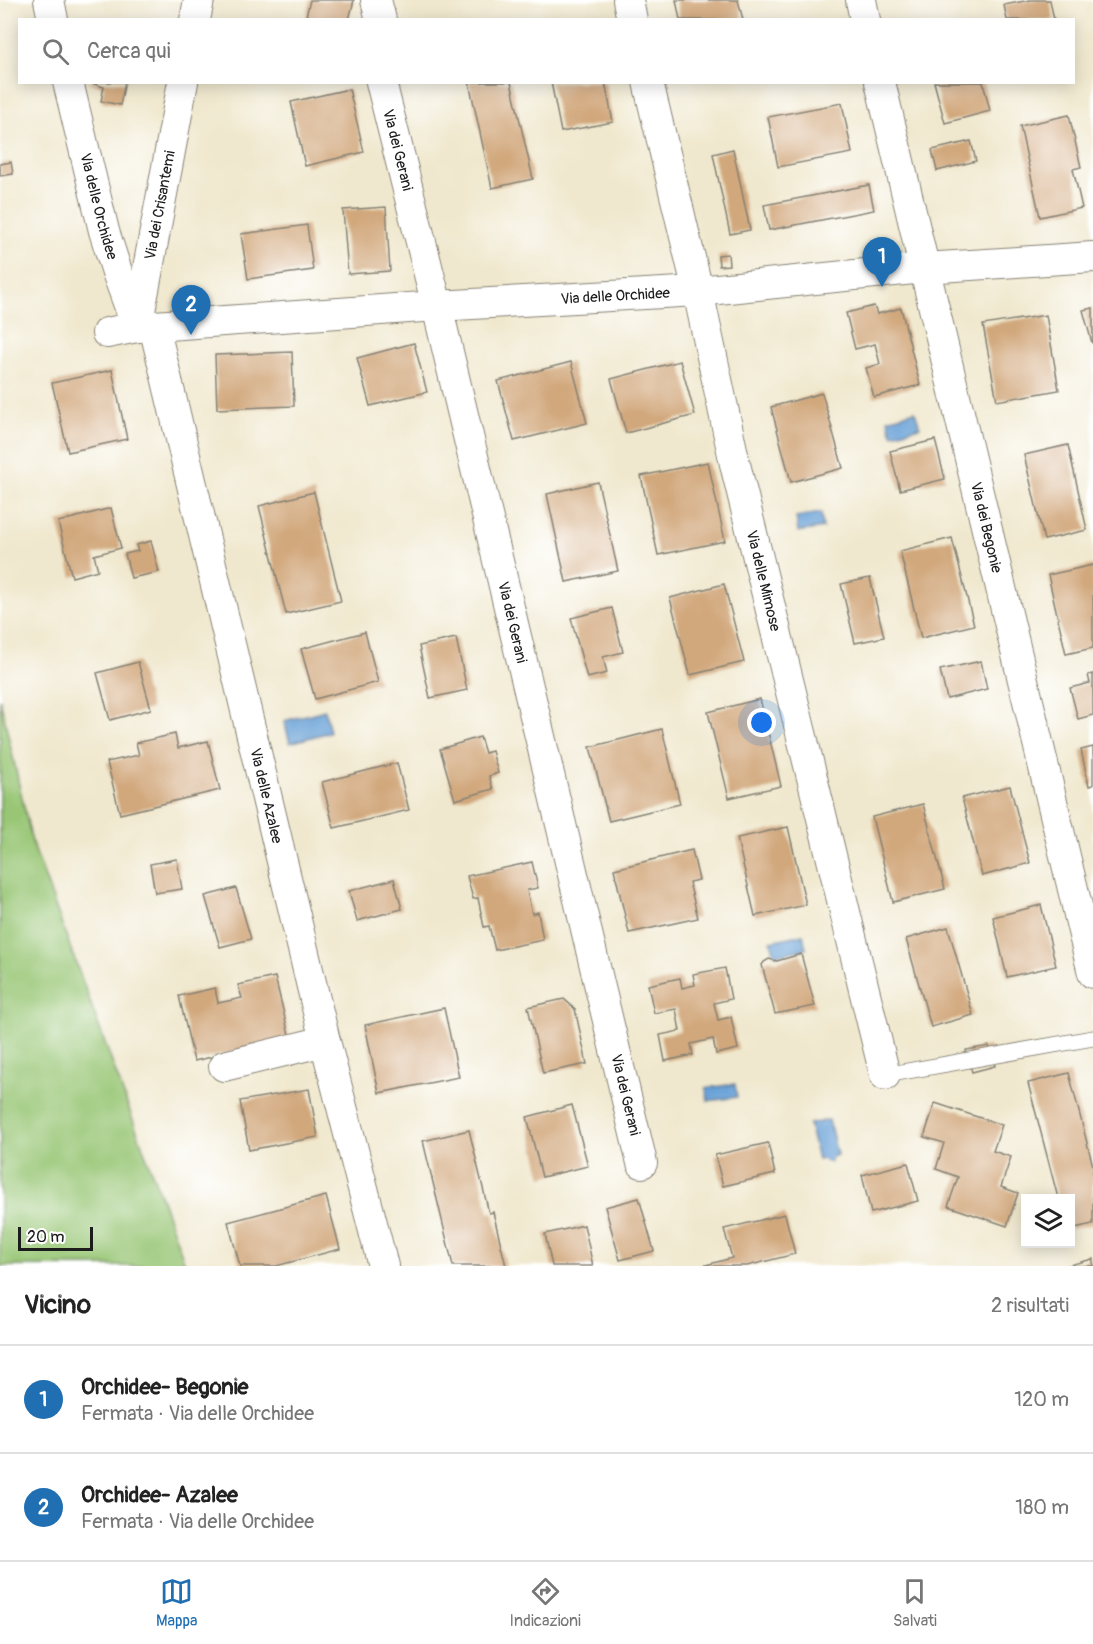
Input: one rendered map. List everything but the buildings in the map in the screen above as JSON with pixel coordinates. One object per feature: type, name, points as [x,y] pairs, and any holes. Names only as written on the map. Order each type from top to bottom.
[{"type":"street","points":[[49,0],[53,18]]},
{"type":"street","points":[[195,18],[199,0]]},
{"type":"street","points":[[376,0],[380,18]]},
{"type":"street","points":[[628,0],[632,18]]},
{"type":"street","points":[[861,0],[865,18]]},
{"type":"street","name":"Via delle Orchidee","points":[[68,84],[104,231],[117,272],[146,326]]},
{"type":"street","name":"Via dei Crisantemi","points":[[146,326],[183,84]]},
{"type":"street","name":"Via dei Gerani","points":[[382,84],[437,306],[642,1162]]},
{"type":"street","name":"Via delle Mimose","points":[[648,84],[698,291],[735,464],[885,1075]]},
{"type":"street","name":"Via dei Begonie","points":[[880,84],[1093,973]]},
{"type":"street","name":"Via delle Orchidee","points":[[107,333],[146,326],[698,291],[924,268],[1093,257]]},
{"type":"street","name":"Via delle Azalee","points":[[146,326],[383,1266]]},
{"type":"street","points":[[224,1066],[325,1041]]},
{"type":"lane","points":[[885,1075],[1093,1038]]},
{"type":"green space","points":[[0,699],[32,842],[186,1266],[0,1266]]},
{"type":"water","points":[[915,411],[920,427],[892,434],[888,419]]},
{"type":"water","points":[[821,513],[823,528],[798,532],[796,517]]},
{"type":"water","points":[[325,710],[330,732],[290,743],[284,721]]},
{"type":"water","points":[[803,934],[806,949],[775,955],[771,941]]},
{"type":"water","points":[[735,1084],[737,1097],[708,1101],[706,1088]]},
{"type":"water","points":[[829,1120],[837,1155],[827,1162],[822,1159],[818,1160],[809,1124]]},
{"type":"place","name":"Orchidee- Begonie","points":[[882,287]]},
{"type":"place","name":"Orchidee- Azalee","points":[[191,335]]}]
